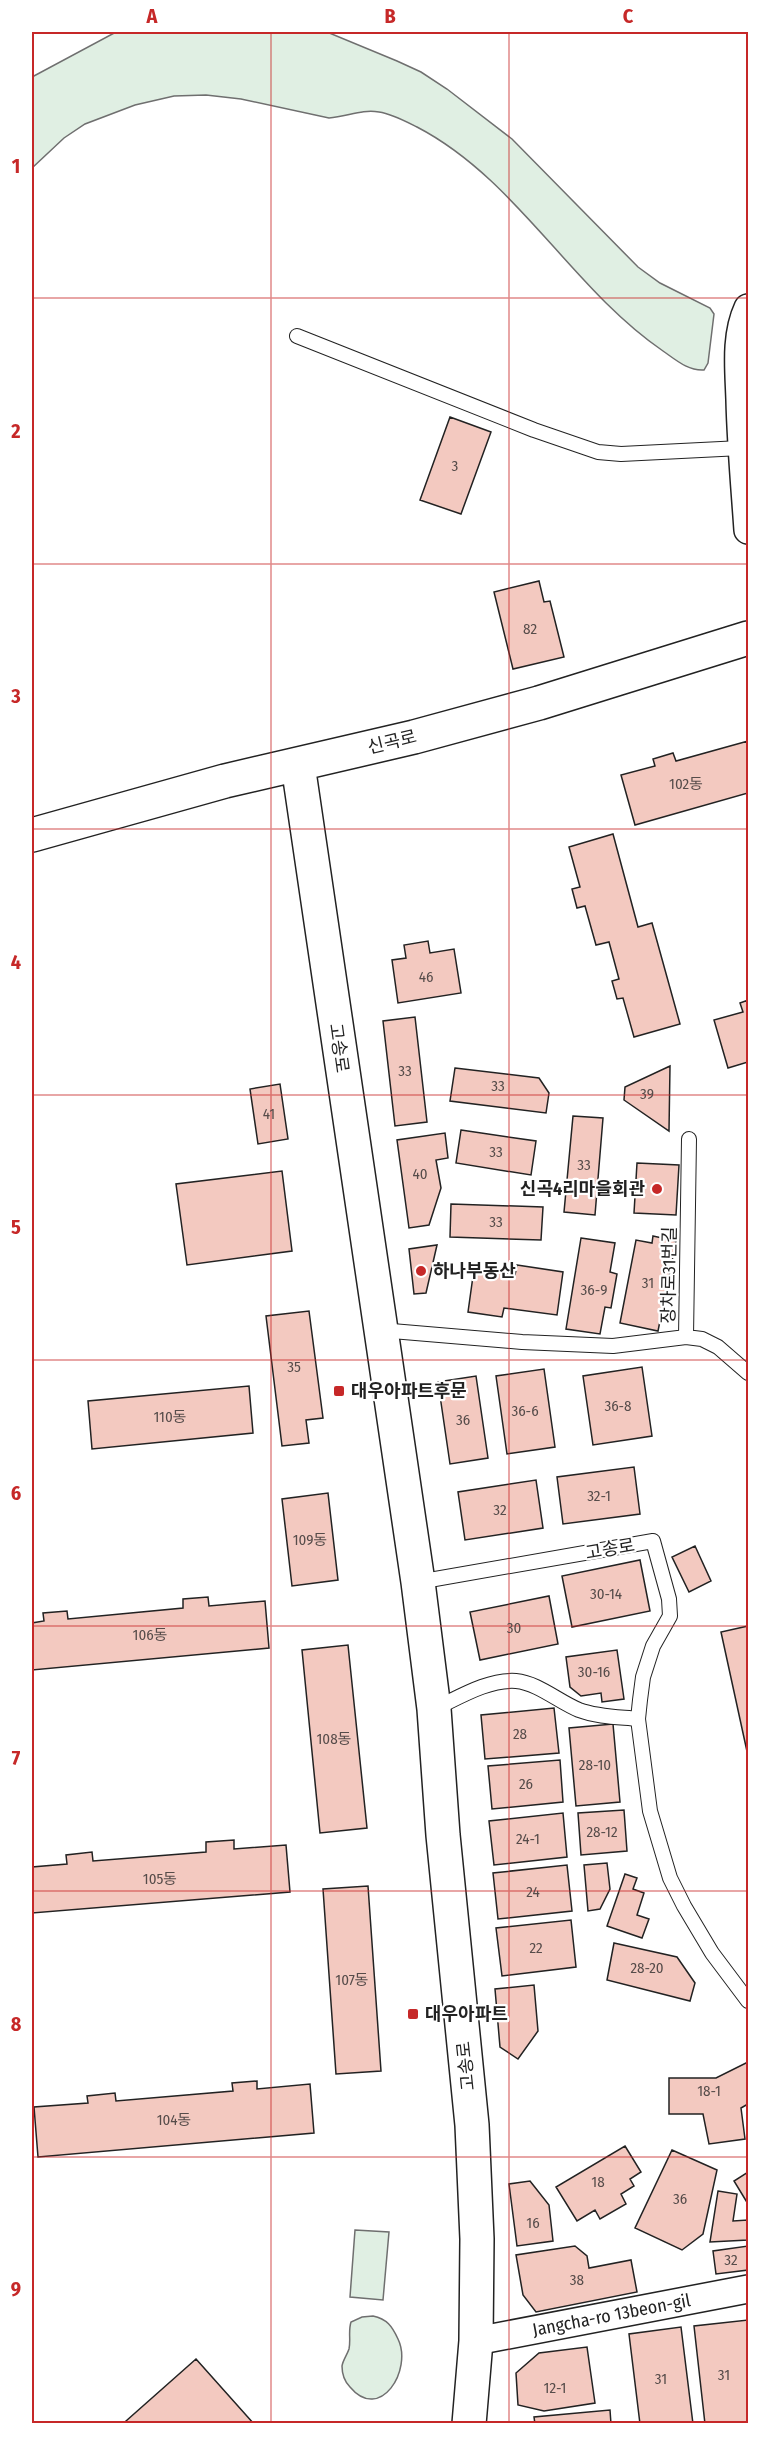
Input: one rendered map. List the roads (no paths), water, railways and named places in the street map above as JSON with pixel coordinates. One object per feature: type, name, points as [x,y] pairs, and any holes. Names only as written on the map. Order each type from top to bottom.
[{"type":"street","points":[[748,308],[740,335],[741,448],[748,530]]},
{"type":"street","name":"신곡로","points":[[32,835],[225,781],[298,765],[539,703],[748,638]]},
{"type":"street","name":"고송로","points":[[298,765],[418,1582],[434,1709],[443,1835],[472,2125],[477,2239],[476,2341],[469,2424]]},
{"type":"street","name":"Jangcha-ro 13beon-gil","points":[[476,2341],[748,2289]]},
{"type":"lane","points":[[297,336],[534,430],[598,452],[621,454],[741,448]]},
{"type":"lane","name":"장차로31번길","points":[[689,1138],[686,1337],[702,1339],[718,1347],[748,1373]]},
{"type":"lane","points":[[380,1330],[522,1342],[614,1346],[686,1337]]},
{"type":"lane","name":"고송로","points":[[418,1582],[653,1541],[669,1599],[670,1616],[653,1646],[644,1677],[638,1719],[650,1811],[670,1878],[712,1953],[748,2001]]},
{"type":"lane","points":[[434,1709],[478,1689],[517,1681],[580,1710],[599,1715],[638,1719]]},
{"type":"place","name":"신곡4리마을회관","points":[[657,1189]]},
{"type":"place","name":"하나부동산","points":[[421,1271]]},
{"type":"place","name":"대우아파트후문","points":[[339,1391]]},
{"type":"place","name":"대우아파트","points":[[413,2014]]}]
